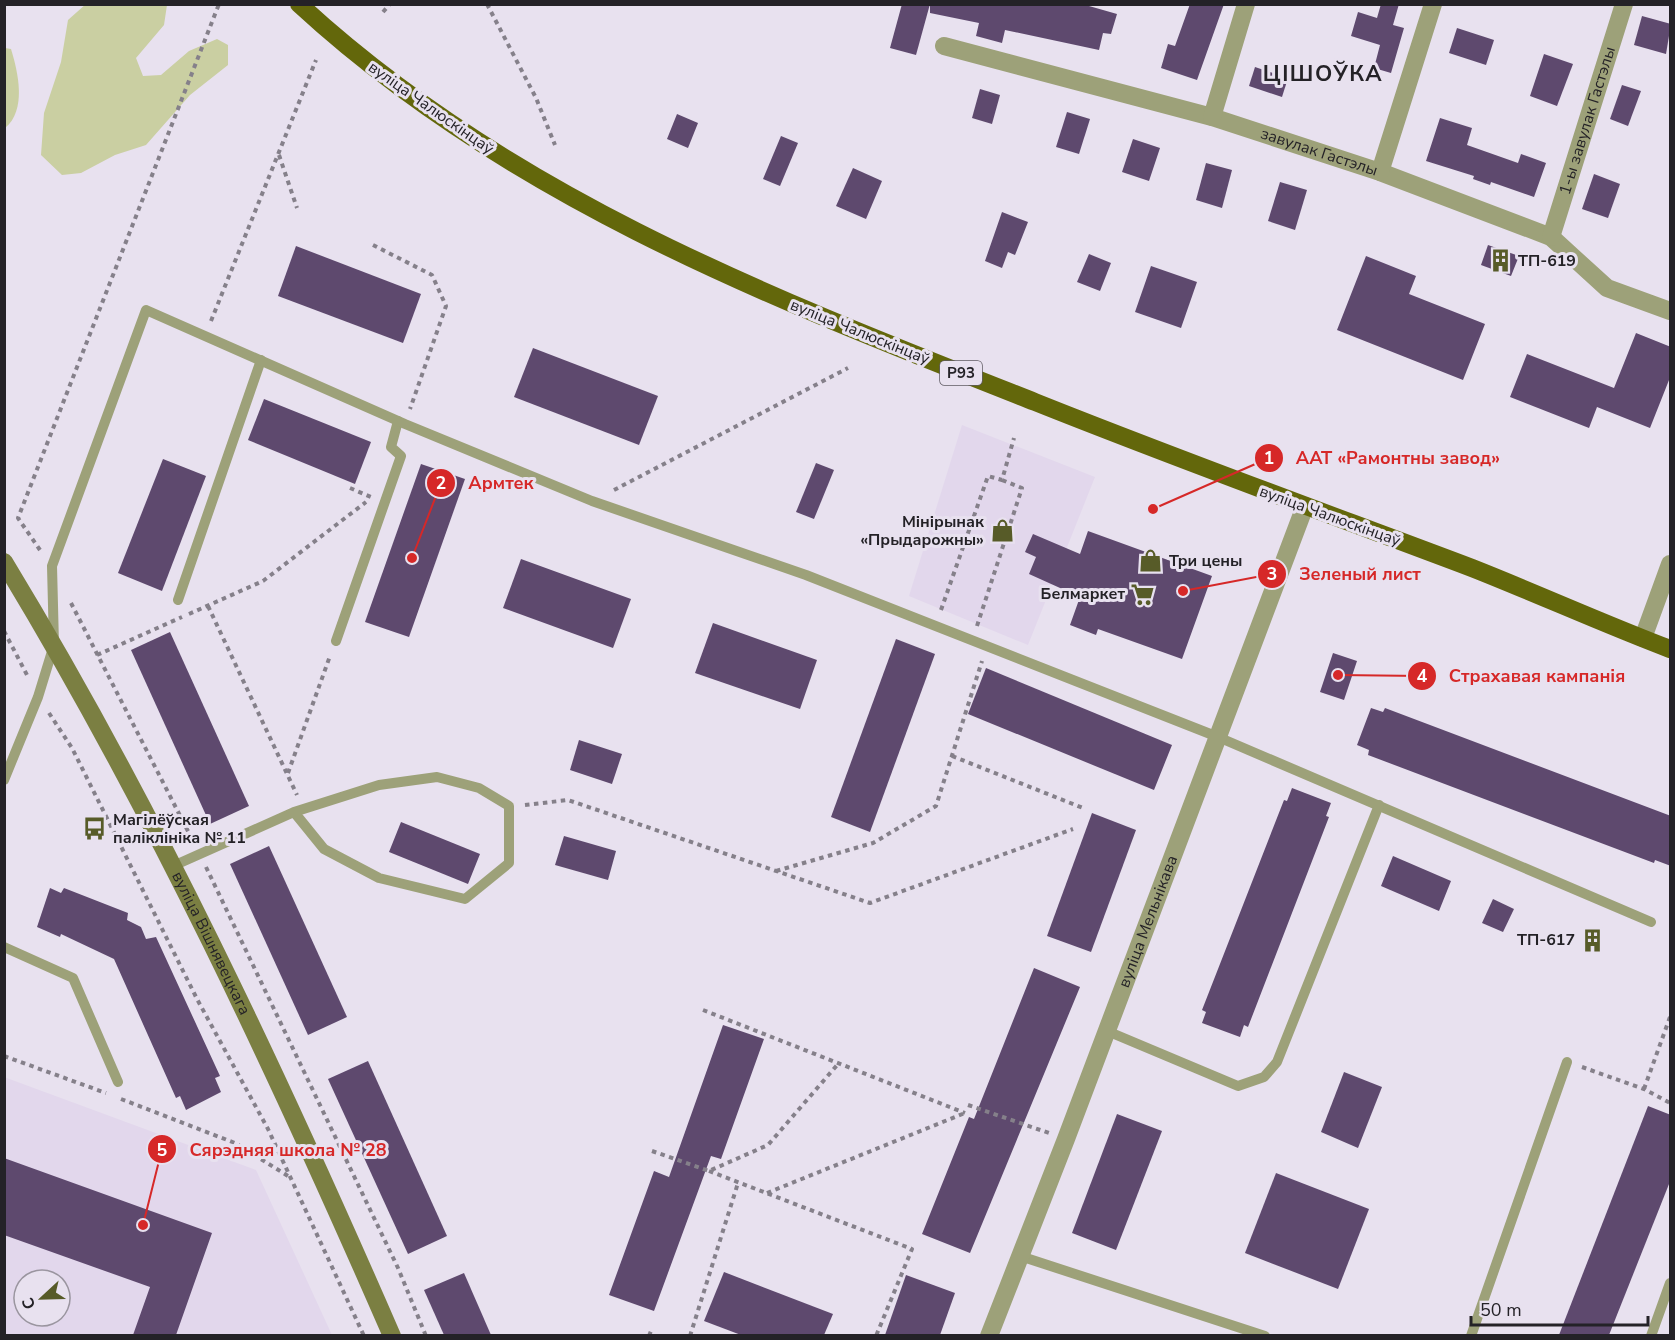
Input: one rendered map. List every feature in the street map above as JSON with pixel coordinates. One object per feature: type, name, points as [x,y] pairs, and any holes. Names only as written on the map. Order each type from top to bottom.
[{"type":"main road","name":"вуліца Чалюскінцаў","points":[[299,4],[340,42],[399,89],[510,164],[603,216],[715,271],[830,321],[1181,460],[1475,570],[1671,649]]},
{"type":"main road","name":"вуліца Вішнявецкага","points":[[4,562],[54,645],[173,866],[268,1062],[392,1335]]},
{"type":"street","points":[[1212,117],[1246,4]]},
{"type":"street","points":[[1380,172],[1433,4]]},
{"type":"street","name":"1-ы завулак Гастэлы","points":[[1551,237],[1624,4]]},
{"type":"street","name":"завулак Гастэлы","points":[[944,46],[1212,117],[1380,172],[1551,237],[1607,288],[1671,311]]},
{"type":"street","name":"вуліца Мельнікава","points":[[989,1335],[1066,1139],[1305,506]]},
{"type":"street","points":[[1643,638],[1671,564]]},
{"type":"lane","points":[[4,780],[38,697],[54,645],[52,566],[146,310],[401,422],[592,501],[806,575],[1218,737],[1651,922]]},
{"type":"lane","points":[[178,600],[261,360]]},
{"type":"lane","points":[[336,641],[400,456],[391,447],[401,422]]},
{"type":"lane","points":[[173,866],[299,810],[379,785],[437,777],[479,788],[509,806],[509,863],[465,899],[379,878],[324,849],[299,810]]},
{"type":"lane","points":[[1107,1031],[1238,1086],[1264,1077],[1277,1062],[1378,805]]},
{"type":"lane","points":[[4,947],[73,978],[118,1082]]},
{"type":"lane","points":[[1471,1335],[1567,1062]]},
{"type":"lane","points":[[1020,1256],[1265,1335]]},
{"type":"lane","points":[[1651,1335],[1671,1283]]},
{"type":"path","points":[[52,566],[18,518],[219,4]]},
{"type":"path","points":[[383,12],[390,4]]},
{"type":"path","points":[[487,4],[536,98],[555,145]]},
{"type":"path","points":[[206,336],[316,60]]},
{"type":"path","points":[[278,154],[297,208]]},
{"type":"path","points":[[373,245],[432,275],[446,306],[401,422]]},
{"type":"path","points":[[592,501],[848,368]]},
{"type":"path","points":[[1002,480],[1014,438]]},
{"type":"path","points":[[935,626],[988,476],[1002,480],[1022,488],[972,640]]},
{"type":"path","points":[[97,655],[263,581],[372,497],[350,488]]},
{"type":"path","points":[[67,596],[200,854],[398,1268],[426,1335]]},
{"type":"path","points":[[208,606],[287,774],[299,810]]},
{"type":"path","points":[[4,632],[38,697],[72,748],[289,1176],[364,1335]]},
{"type":"path","points":[[287,774],[336,641]]},
{"type":"path","points":[[776,871],[873,843],[936,806],[986,646]]},
{"type":"path","points":[[952,756],[1083,807]]},
{"type":"path","points":[[509,806],[568,800],[870,903],[1074,829]]},
{"type":"path","points":[[703,1010],[965,1113],[766,1193]]},
{"type":"path","points":[[1644,1089],[1671,1017]]},
{"type":"path","points":[[4,1056],[235,1143],[289,1176]]},
{"type":"path","points":[[1567,1062],[1644,1089],[1671,1102]]},
{"type":"path","points":[[709,1172],[768,1145],[838,1064]]},
{"type":"path","points":[[968,1105],[1066,1139]]},
{"type":"path","points":[[652,1151],[912,1249],[876,1335]]},
{"type":"path","points":[[690,1335],[738,1183]]},
{"type":"shaded area","name":"Мінірынак «Прыдарожны»","points":[[962,425],[1095,477],[1028,645],[909,596]]},
{"type":"shaded area","points":[[4,1077],[256,1170],[332,1335],[5,1335]]},
{"type":"green space","points":[[86,4],[167,5],[164,25],[136,58],[143,76],[161,75],[189,51],[217,39],[228,45],[228,65],[190,95],[146,145],[115,155],[81,173],[62,175],[41,155],[44,113],[61,62],[68,20]]},
{"type":"green space","points":[[5,48],[11,49],[19,90],[16,111],[5,128]]},
{"type":"building","points":[[902,4],[930,4],[916,55],[890,48]]},
{"type":"building","points":[[930,4],[1082,4],[1117,14],[1111,34],[1103,33],[1099,50],[1005,30],[1002,43],[976,36],[979,23],[930,13]]},
{"type":"building","points":[[1190,4],[1224,4],[1197,80],[1161,68],[1168,44],[1175,46]]},
{"type":"building","points":[[1381,4],[1399,4],[1393,25],[1404,28],[1391,73],[1374,68],[1380,45],[1351,36],[1358,12],[1377,18]]},
{"type":"building","points":[[1642,16],[1671,24],[1666,54],[1634,45]]},
{"type":"building","points":[[1457,28],[1494,40],[1486,65],[1449,53]]},
{"type":"building","points":[[1544,54],[1573,64],[1557,106],[1530,96]]},
{"type":"building","points":[[1255,67],[1288,78],[1282,97],[1249,86]]},
{"type":"building","points":[[1622,85],[1641,91],[1628,126],[1610,119]]},
{"type":"building","points":[[980,89],[1000,95],[992,124],[972,118]]},
{"type":"building","points":[[1067,112],[1090,119],[1079,154],[1056,147]]},
{"type":"building","points":[[677,114],[698,123],[688,148],[667,139]]},
{"type":"building","points":[[1440,118],[1472,128],[1467,145],[1518,163],[1521,154],[1546,163],[1534,197],[1491,182],[1490,185],[1473,179],[1474,176],[1426,161]]},
{"type":"building","points":[[781,136],[798,143],[780,186],[763,179]]},
{"type":"building","points":[[1133,139],[1160,148],[1149,181],[1122,172]]},
{"type":"building","points":[[1206,163],[1232,170],[1222,208],[1196,200]]},
{"type":"building","points":[[853,168],[882,181],[866,219],[836,206]]},
{"type":"building","points":[[1594,174],[1620,184],[1608,218],[1582,209]]},
{"type":"building","points":[[1280,182],[1307,190],[1295,230],[1268,221]]},
{"type":"building","points":[[1002,212],[1028,222],[1015,255],[1008,252],[1002,268],[985,261]]},
{"type":"building","name":"ТП-619","points":[[1488,245],[1519,256],[1511,276],[1481,265]]},
{"type":"building","points":[[296,246],[421,294],[403,343],[278,296]]},
{"type":"building","points":[[1089,254],[1111,263],[1100,291],[1077,282]]},
{"type":"building","points":[[1366,256],[1416,276],[1409,294],[1485,324],[1463,380],[1337,330]]},
{"type":"building","points":[[1151,266],[1197,282],[1181,328],[1135,312]]},
{"type":"building","points":[[1636,333],[1671,347],[1671,375],[1650,428],[1597,407],[1589,428],[1510,397],[1527,354],[1614,388]]},
{"type":"building","points":[[533,348],[658,396],[639,445],[514,397]]},
{"type":"building","points":[[264,399],[371,442],[355,484],[248,440]]},
{"type":"building","points":[[163,459],[206,476],[162,591],[118,573]]},
{"type":"building","points":[[816,463],[834,470],[814,519],[796,512]]},
{"type":"building","points":[[421,464],[465,479],[409,637],[365,622]]},
{"type":"building","name":"Белмаркет","points":[[1088,531],[1212,576],[1182,659],[1098,629],[1096,635],[1070,625],[1080,597],[1029,574],[1036,557],[1025,552],[1033,534],[1080,554]]},
{"type":"building","points":[[521,559],[631,599],[613,648],[503,608]]},
{"type":"building","points":[[713,623],[817,660],[800,709],[695,673]]},
{"type":"building","points":[[170,632],[249,806],[210,824],[131,650]]},
{"type":"building","points":[[896,639],[935,654],[870,832],[831,817]]},
{"type":"building","points":[[1333,653],[1357,661],[1344,700],[1320,692]]},
{"type":"building","points":[[986,668],[1172,745],[1154,790],[968,714]]},
{"type":"building","points":[[1371,708],[1383,712],[1385,708],[1671,816],[1671,866],[1655,860],[1654,863],[1368,755],[1369,750],[1357,745]]},
{"type":"building","points":[[579,740],[622,754],[612,784],[570,770]]},
{"type":"building","points":[[1292,788],[1331,803],[1326,816],[1329,817],[1248,1027],[1244,1025],[1240,1037],[1202,1023],[1206,1012],[1202,1010],[1284,800],[1287,801]]},
{"type":"building","points":[[1092,813],[1136,830],[1091,952],[1047,936]]},
{"type":"building","points":[[401,822],[480,854],[468,884],[389,852]]},
{"type":"building","points":[[564,836],[616,851],[608,880],[555,865]]},
{"type":"building","points":[[269,846],[347,1017],[308,1035],[230,864]]},
{"type":"building","points":[[1393,856],[1451,881],[1439,911],[1381,886]]},
{"type":"building","points":[[50,888],[61,893],[64,888],[128,913],[127,920],[141,927],[146,939],[156,937],[220,1076],[215,1078],[221,1092],[186,1110],[180,1096],[176,1098],[114,959],[61,934],[60,937],[37,927]]},
{"type":"building","points":[[1493,899],[1514,909],[1503,932],[1482,923]]},
{"type":"building","points":[[1034,968],[1080,987],[970,1253],[922,1234],[969,1117],[974,1119]]},
{"type":"building","points":[[723,1025],[764,1039],[721,1159],[711,1156],[654,1311],[609,1295],[654,1171],[669,1177]]},
{"type":"building","points":[[368,1061],[447,1236],[408,1254],[328,1079]]},
{"type":"building","points":[[1344,1072],[1382,1087],[1358,1148],[1321,1132]]},
{"type":"building","points":[[1648,1106],[1671,1115],[1671,1179],[1609,1335],[1559,1335]]},
{"type":"building","points":[[1117,1114],[1162,1131],[1116,1250],[1072,1233]]},
{"type":"building","points":[[4,1158],[212,1233],[176,1335],[133,1335],[150,1287],[4,1235]]},
{"type":"building","points":[[1276,1173],[1369,1209],[1338,1289],[1245,1253]]},
{"type":"building","points":[[724,1272],[833,1314],[824,1335],[741,1335],[704,1321]]},
{"type":"building","points":[[464,1273],[491,1335],[444,1335],[424,1290]]},
{"type":"building","points":[[906,1275],[955,1293],[940,1335],[885,1335]]},
{"type":"place","name":"ТП-619","points":[[1500,261]]},
{"type":"place","name":"ААТ «Рамонтны завод»","points":[[1153,509]]},
{"type":"place","name":"Мінірынак «Прыдарожны»","points":[[1002,531]]},
{"type":"place","name":"Армтек","points":[[412,558]]},
{"type":"place","name":"Три цены","points":[[1151,561]]},
{"type":"place","name":"Зеленый лист","points":[[1183,591]]},
{"type":"place","name":"Белмаркет","points":[[1143,594]]},
{"type":"place","name":"Страхавая кампанія","points":[[1338,675]]},
{"type":"place","name":"Магілёўская паліклініка № 11","points":[[95,829]]},
{"type":"place","name":"ТП-617","points":[[1593,940]]},
{"type":"place","name":"Сярэдняя школа № 28","points":[[143,1225]]},
{"type":"district","name":"ЦІШОЎКА","points":[[1323,74]]}]
